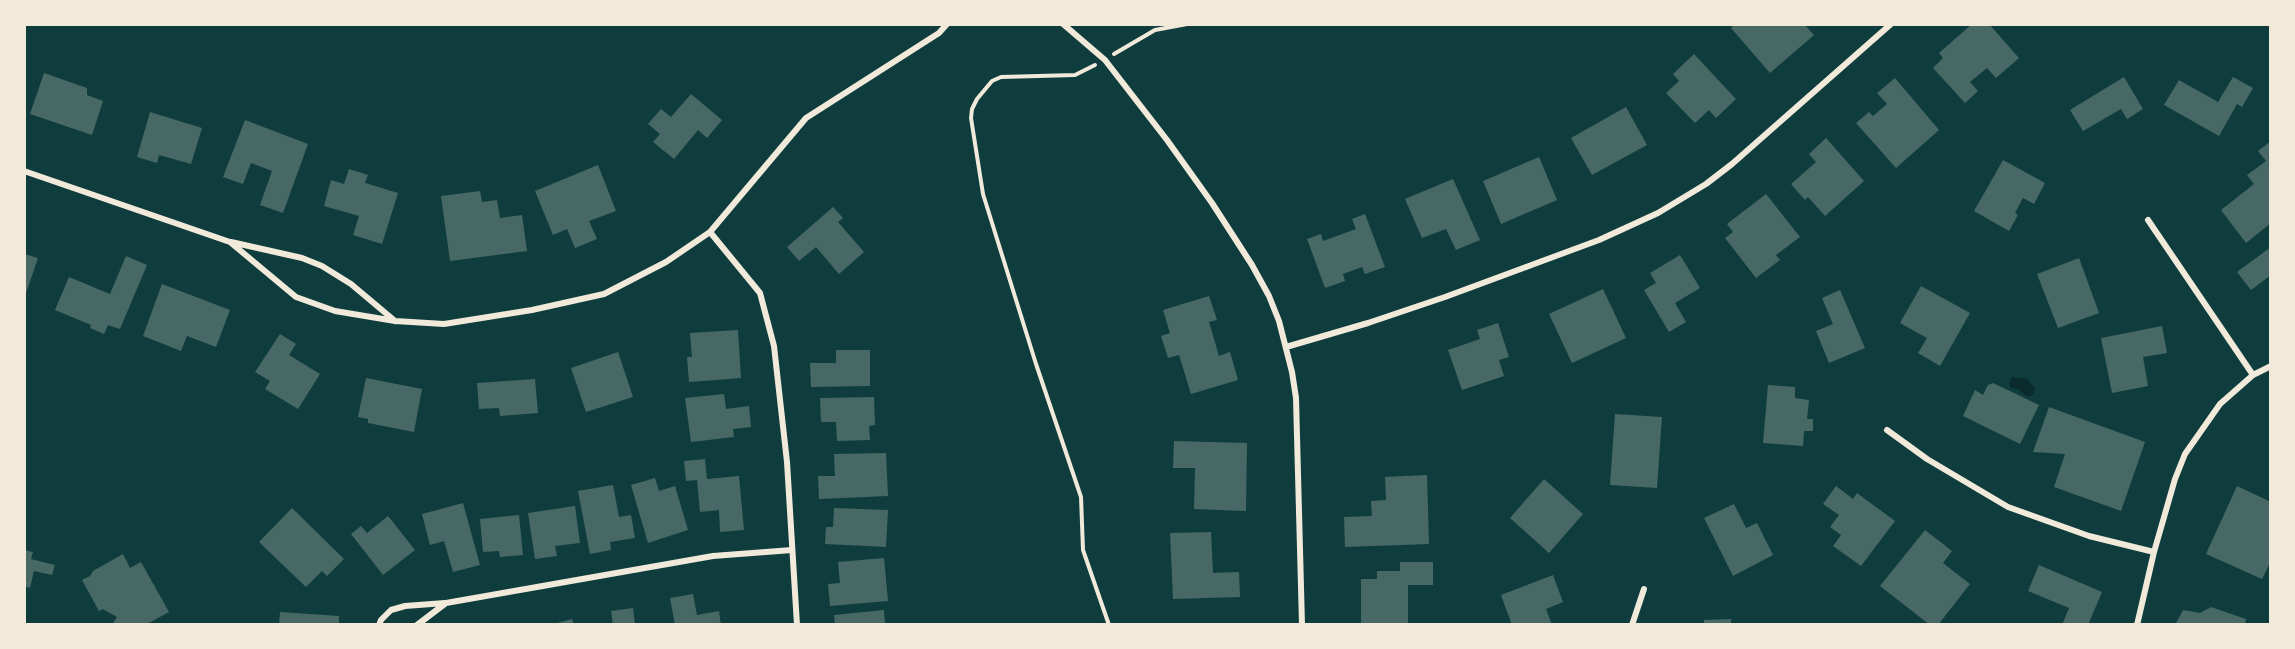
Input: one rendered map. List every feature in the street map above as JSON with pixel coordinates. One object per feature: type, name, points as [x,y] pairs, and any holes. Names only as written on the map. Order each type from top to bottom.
[{"type":"street","points":[[230,242],[296,297],[335,311],[395,321],[444,324],[532,310],[604,294],[666,262],[710,232],[806,118],[939,33],[947,24]]},
{"type":"street","points":[[1063,24],[1105,60],[1167,140],[1252,265],[1269,296],[1279,321],[1296,398],[1302,625]]},
{"type":"street","points":[[1286,346],[1368,323],[1444,297],[1599,240],[1658,213],[1706,184],[1732,164],[1891,24]]},
{"type":"street","points":[[24,171],[230,242],[302,258],[322,266],[351,284],[395,321]]},
{"type":"street","points":[[2148,220],[2253,375]]},
{"type":"street","points":[[710,232],[759,293],[774,346],[787,462],[797,625]]},
{"type":"street","points":[[2137,625],[2154,552],[2175,479],[2185,454],[2220,404],[2253,375],[2271,366]]},
{"type":"street","points":[[1887,430],[1927,459],[2008,507],[2089,536],[2154,552]]},
{"type":"street","points":[[379,625],[391,610],[405,606],[446,603],[713,556],[792,549]]},
{"type":"street","points":[[1632,625],[1644,589]]},
{"type":"street","points":[[417,625],[446,603]]},
{"type":"path","points":[[1109,625],[1083,550],[1081,497],[982,194],[972,109],[992,81],[1001,77],[1075,75],[1155,30],[1187,24]]},
{"type":"water","points":[[2012,377],[2027,379],[2035,388],[2034,394],[2026,396],[2019,389],[2011,388],[2009,383]]},
{"type":"building","points":[[1735,24],[1804,24],[1814,35],[1770,73],[1731,28]]},
{"type":"building","points":[[1972,24],[1989,24],[2019,58],[1996,78],[1987,68],[1970,82],[1978,91],[1965,103],[1933,68],[1943,58],[1939,53]]},
{"type":"building","points":[[1694,54],[1736,99],[1716,118],[1709,110],[1695,123],[1666,93],[1679,81],[1673,74]]},
{"type":"building","points":[[44,73],[87,88],[87,95],[103,101],[92,135],[30,114]]},
{"type":"building","points":[[2124,77],[2143,109],[2127,119],[2121,109],[2083,131],[2070,110]]},
{"type":"building","points":[[2233,77],[2253,88],[2242,107],[2237,104],[2219,136],[2164,105],[2179,80],[2218,102]]},
{"type":"building","points":[[1895,78],[1939,130],[1896,168],[1856,123],[1869,112],[1873,116],[1887,104],[1877,93]]},
{"type":"building","points":[[691,94],[722,120],[707,138],[698,130],[674,159],[653,142],[660,134],[648,124],[661,109],[671,117]]},
{"type":"building","points":[[1626,107],[1647,145],[1592,175],[1571,138]]},
{"type":"building","points":[[150,112],[202,128],[191,164],[159,155],[157,163],[137,157]]},
{"type":"building","points":[[245,120],[308,144],[283,213],[260,205],[272,171],[251,163],[243,184],[223,177]]},
{"type":"building","points":[[1826,138],[1864,181],[1825,216],[1808,197],[1805,200],[1791,184],[1816,162],[1809,154]]},
{"type":"building","points":[[2271,141],[2271,223],[2246,243],[2221,210],[2254,184],[2247,175],[2266,161],[2258,151]]},
{"type":"building","points":[[1539,157],[1557,200],[1501,224],[1483,181]]},
{"type":"building","points":[[2003,160],[2045,183],[2034,204],[2023,198],[2015,213],[2018,215],[2009,231],[1974,211]]},
{"type":"building","points":[[598,165],[616,211],[589,221],[597,239],[575,248],[567,229],[553,235],[535,191]]},
{"type":"building","points":[[349,169],[368,175],[365,183],[398,193],[382,244],[353,235],[359,216],[324,206],[331,180],[344,184]]},
{"type":"building","points":[[1453,179],[1480,240],[1456,250],[1446,229],[1422,238],[1405,199]]},
{"type":"building","points":[[480,191],[482,202],[497,200],[500,218],[522,215],[527,251],[450,261],[441,196]]},
{"type":"building","points":[[1766,194],[1800,237],[1776,255],[1780,260],[1756,278],[1725,238],[1733,232],[1727,224]]},
{"type":"building","points":[[833,207],[843,218],[838,222],[864,252],[839,274],[816,247],[799,261],[787,247]]},
{"type":"building","points":[[1365,214],[1385,267],[1365,274],[1362,267],[1343,274],[1345,281],[1325,288],[1307,239],[1321,234],[1323,241],[1356,229],[1352,219]]},
{"type":"building","points":[[2271,247],[2271,275],[2251,290],[2237,272]]},
{"type":"building","points":[[24,254],[38,258],[24,299]]},
{"type":"building","points":[[1680,255],[1700,288],[1675,303],[1686,322],[1669,332],[1644,290],[1656,283],[1650,273]]},
{"type":"building","points":[[126,256],[147,265],[120,329],[108,325],[104,334],[90,328],[91,325],[55,310],[69,277],[110,294]]},
{"type":"building","points":[[2079,258],[2099,313],[2058,328],[2037,274]]},
{"type":"building","points":[[162,284],[230,310],[216,347],[187,336],[181,351],[143,336]]},
{"type":"building","points":[[1921,286],[1970,313],[1940,366],[1918,353],[1927,338],[1900,323]]},
{"type":"building","points":[[1603,289],[1626,338],[1572,363],[1549,314]]},
{"type":"building","points":[[1840,290],[1865,348],[1829,363],[1816,331],[1833,324],[1822,298]]},
{"type":"building","points":[[1209,296],[1217,320],[1209,322],[1219,356],[1230,352],[1238,380],[1191,394],[1179,355],[1168,358],[1161,336],[1170,333],[1163,310]]},
{"type":"building","points":[[1498,323],[1509,357],[1499,360],[1504,376],[1462,390],[1448,350],[1480,339],[1477,330]]},
{"type":"building","points":[[2162,326],[2167,353],[2143,357],[2148,386],[2112,393],[2101,338]]},
{"type":"building","points":[[738,330],[741,378],[689,382],[687,357],[692,357],[690,333]]},
{"type":"building","points":[[280,334],[296,344],[289,355],[320,374],[298,409],[265,389],[270,381],[255,372]]},
{"type":"building","points":[[836,350],[870,350],[870,386],[811,387],[810,363],[836,363]]},
{"type":"building","points":[[618,352],[633,397],[586,412],[571,368]]},
{"type":"building","points":[[366,378],[422,389],[414,432],[368,423],[368,419],[358,417]]},
{"type":"building","points":[[535,379],[538,413],[500,416],[499,408],[479,409],[477,383]]},
{"type":"building","points":[[1993,383],[2039,405],[2020,444],[1963,416],[1975,390],[1983,395],[1988,385]]},
{"type":"building","points":[[1768,385],[1795,387],[1795,398],[1809,400],[1807,419],[1813,419],[1813,431],[1804,431],[1803,446],[1763,443]]},
{"type":"building","points":[[724,394],[726,409],[749,406],[751,427],[733,429],[734,437],[691,442],[685,398]]},
{"type":"building","points":[[874,397],[875,425],[869,426],[870,440],[837,441],[836,422],[821,422],[820,398]]},
{"type":"building","points":[[2049,407],[2145,442],[2121,511],[2054,487],[2065,454],[2033,452]]},
{"type":"building","points":[[1615,414],[1662,417],[1657,488],[1610,485]]},
{"type":"building","points":[[1174,441],[1247,443],[1246,511],[1194,509],[1195,468],[1173,468]]},
{"type":"building","points":[[886,453],[888,496],[819,499],[818,476],[835,476],[834,454]]},
{"type":"building","points":[[705,459],[707,479],[739,476],[744,530],[720,532],[719,510],[700,512],[697,480],[686,481],[684,461]]},
{"type":"building","points":[[1427,475],[1429,544],[1345,547],[1344,517],[1372,516],[1371,501],[1386,500],[1385,477]]},
{"type":"building","points":[[655,478],[659,491],[675,486],[688,530],[648,543],[631,485]]},
{"type":"building","points":[[1544,479],[1583,514],[1549,553],[1510,518]]},
{"type":"building","points":[[613,485],[619,517],[631,515],[635,538],[610,542],[611,550],[590,554],[578,491]]},
{"type":"building","points":[[1836,486],[1853,499],[1857,493],[1895,521],[1861,566],[1833,546],[1841,535],[1830,527],[1839,515],[1823,504]]},
{"type":"building","points":[[2237,486],[2271,502],[2271,561],[2262,579],[2206,554]]},
{"type":"building","points":[[463,503],[480,565],[453,572],[444,541],[430,545],[422,514]]},
{"type":"building","points":[[1734,504],[1746,528],[1757,523],[1773,555],[1733,576],[1704,518]]},
{"type":"building","points":[[575,506],[580,543],[555,546],[557,556],[535,559],[528,513]]},
{"type":"building","points":[[292,508],[344,559],[327,576],[322,571],[306,587],[259,542]]},
{"type":"building","points":[[834,508],[888,510],[886,547],[825,544],[826,527],[833,527]]},
{"type":"building","points":[[519,515],[523,555],[500,557],[499,551],[483,552],[480,519]]},
{"type":"building","points":[[388,516],[415,550],[383,575],[351,534],[361,526],[367,533]]},
{"type":"building","points":[[1925,530],[1952,551],[1943,563],[1970,584],[1938,625],[1930,625],[1880,586]]},
{"type":"building","points":[[1211,532],[1213,573],[1239,572],[1240,597],[1173,599],[1170,533]]},
{"type":"building","points":[[24,550],[33,552],[31,559],[55,565],[52,575],[34,571],[30,588],[24,586]]},
{"type":"building","points":[[123,554],[130,568],[141,562],[169,612],[145,625],[112,625],[117,617],[103,609],[99,611],[82,580]]},
{"type":"building","points":[[884,558],[888,601],[830,606],[828,584],[840,583],[838,562]]},
{"type":"building","points":[[1400,562],[1433,562],[1433,585],[1408,585],[1408,625],[1361,624],[1361,579],[1377,579],[1377,571],[1400,571]]},
{"type":"building","points":[[2039,565],[2102,592],[2088,625],[2062,625],[2069,608],[2028,591]]},
{"type":"building","points":[[1553,575],[1563,602],[1546,609],[1552,625],[1512,625],[1501,595]]},
{"type":"building","points":[[693,594],[697,615],[719,611],[721,625],[675,625],[670,598]]},
{"type":"building","points":[[2211,607],[2246,619],[2245,625],[2175,625],[2183,610],[2200,613]]},
{"type":"building","points":[[633,608],[635,625],[613,625],[611,611]]},
{"type":"building","points":[[884,610],[885,625],[835,625],[834,615]]},
{"type":"building","points":[[280,612],[339,616],[339,625],[279,625]]},
{"type":"building","points":[[572,619],[574,625],[554,625],[554,624]]},
{"type":"building","points":[[1731,619],[1731,625],[1704,625],[1704,620]]}]
